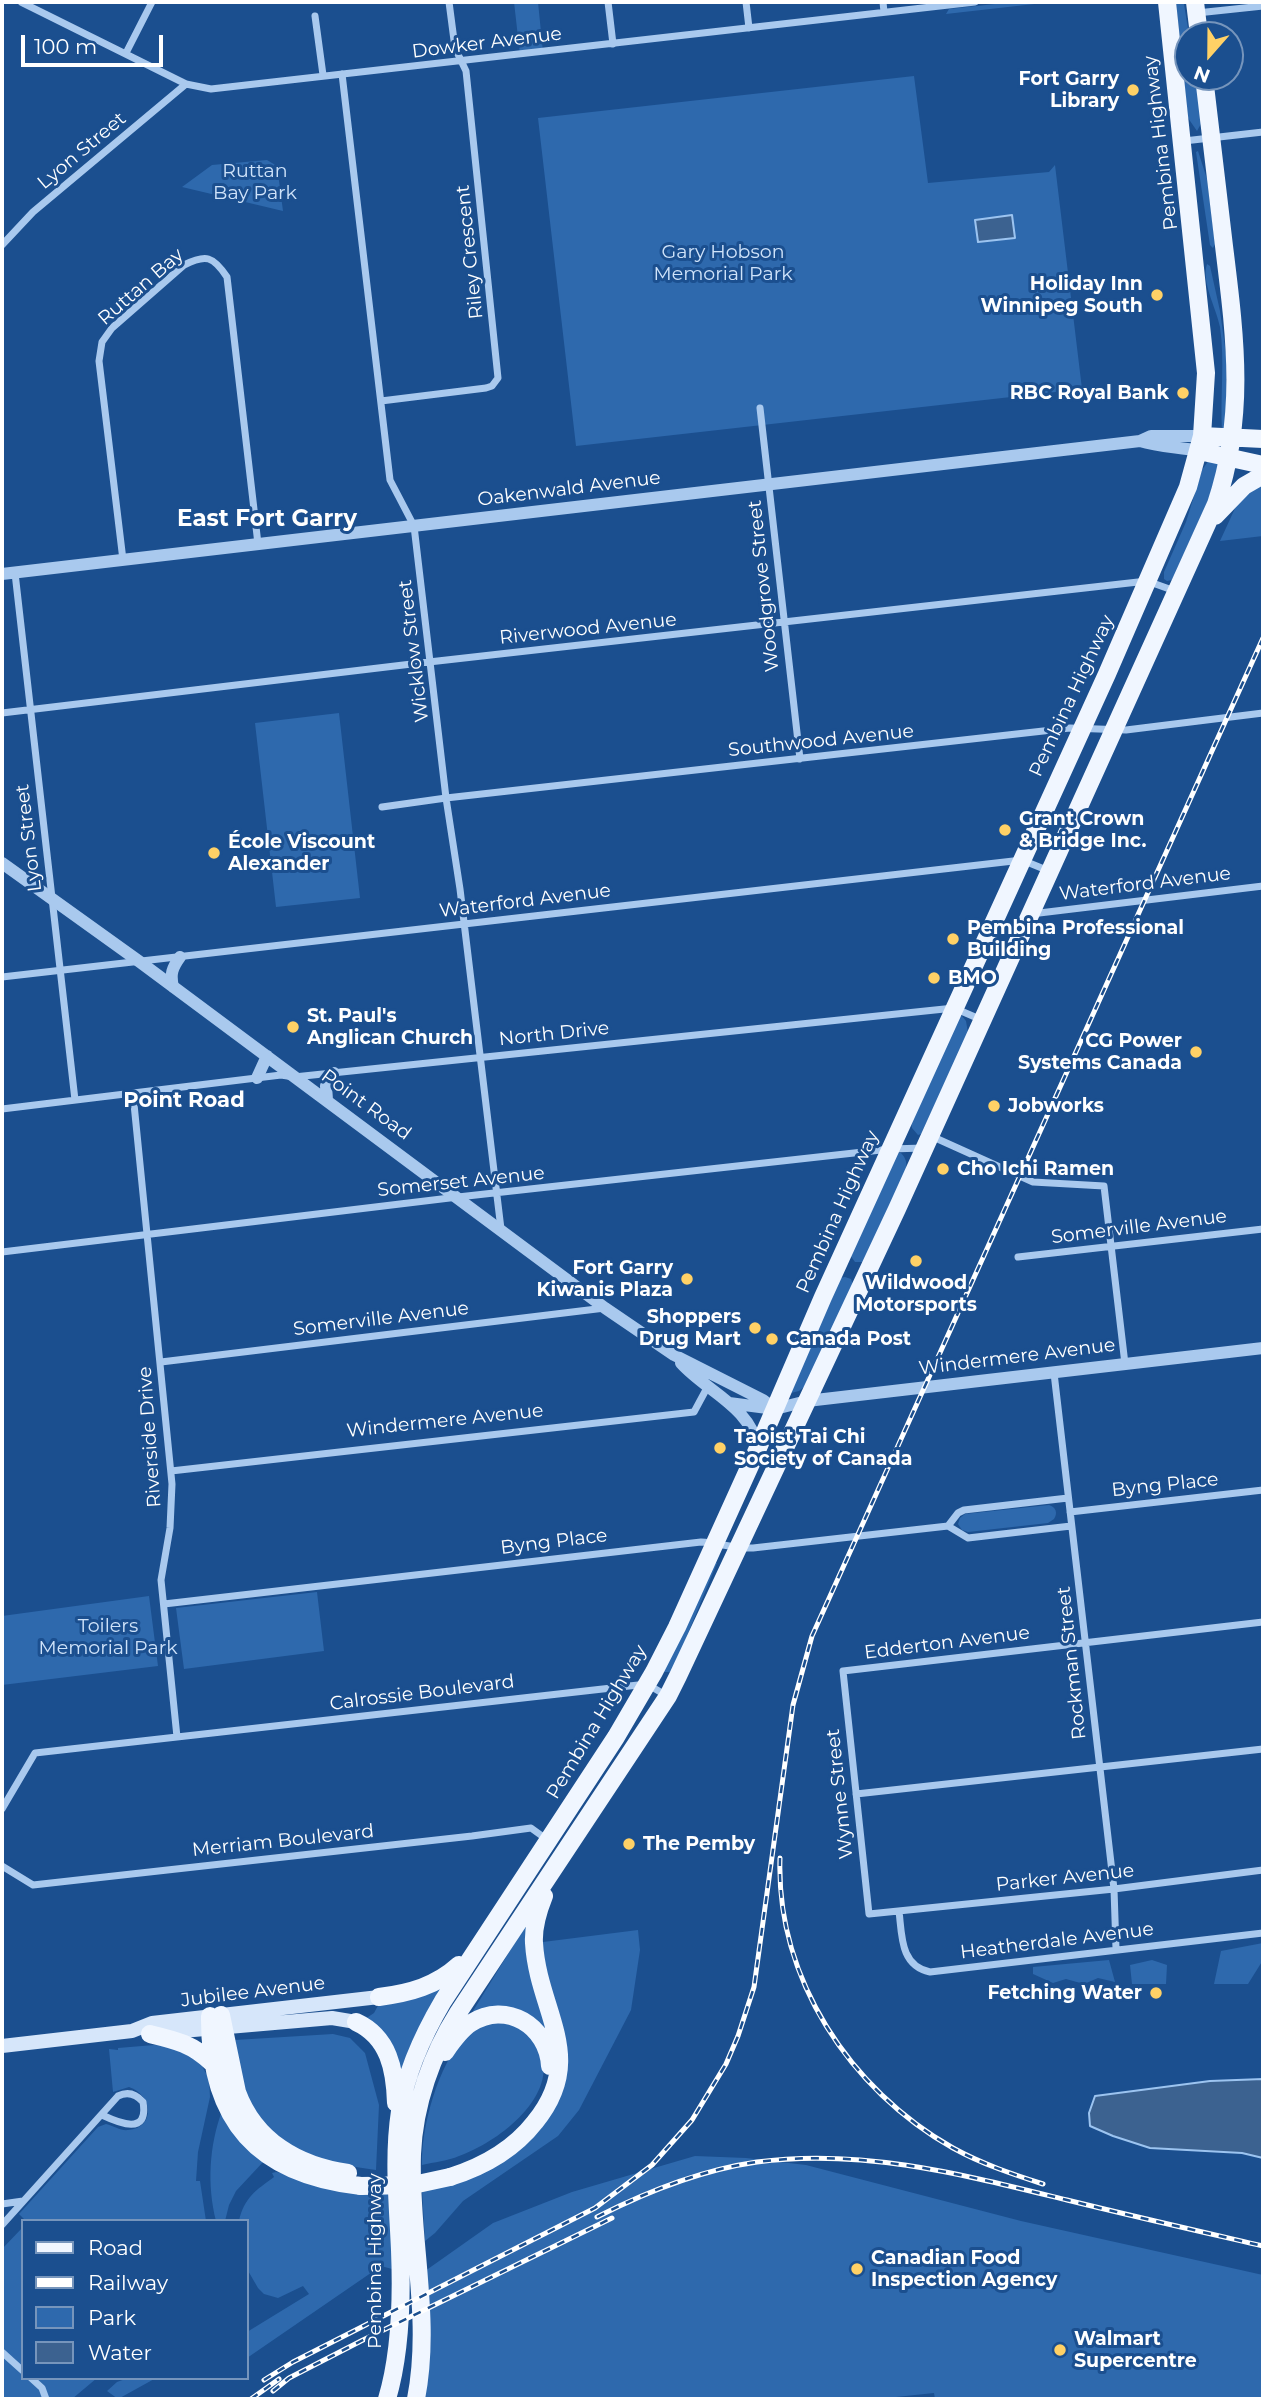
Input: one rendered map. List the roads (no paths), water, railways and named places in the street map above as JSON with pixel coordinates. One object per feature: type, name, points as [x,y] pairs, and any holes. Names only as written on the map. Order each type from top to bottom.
[{"type":"main road","name":"Pembina Highway","points":[[387,2399],[394,2373],[399,2330],[397,2131],[405,2087],[419,2047],[436,2012],[616,1737],[677,1627],[1185,494],[1200,443],[1206,388],[1205,355],[1167,2]]},
{"type":"main road","name":"Pembina Highway","points":[[416,2399],[422,2351],[412,2154],[419,2106],[431,2065],[447,2031],[668,1696],[928,1141],[1220,493],[1229,457],[1237,393],[1227,267],[1206,91]]},
{"type":"main road","points":[[1237,393],[1244,414],[1263,437]]},
{"type":"main road","points":[[1200,443],[1232,437],[1263,437]]},
{"type":"main road","points":[[1200,443],[1229,457],[1263,466]]},
{"type":"main road","points":[[1208,523],[1244,486],[1263,475]]},
{"type":"main road","points":[[775,1409],[779,1429],[779,1458]]},
{"type":"main road","points":[[141,2032],[184,2042],[202,2053],[212,2063],[232,2114],[260,2151],[281,2165],[311,2178],[361,2181],[450,2171],[481,2164],[515,2142],[538,2119],[554,2093],[559,2073],[558,2045],[534,1944],[538,1914],[554,1870]]},
{"type":"main road","points":[[379,1997],[405,1993],[433,1984],[475,1951]]},
{"type":"main road","name":"Jubilee Avenue","points":[[2,2046],[141,2032],[379,1997]]},
{"type":"main road","points":[[419,2106],[446,2050],[465,2028],[478,2020],[499,2014],[515,2017],[529,2024],[545,2042],[550,2060],[550,2074],[539,2103],[504,2138],[450,2171]]},
{"type":"main road","name":"Jubilee Avenue","points":[[216,2022],[332,2018],[356,2022]]},
{"type":"main road","points":[[216,2022],[241,2103],[264,2136],[298,2160],[361,2181]]},
{"type":"main road","points":[[212,2063],[216,2022]]},
{"type":"main road","points":[[356,2022],[374,2032],[387,2052],[394,2080],[397,2131]]},
{"type":"street","name":"Dowker Avenue","points":[[21,2],[186,84],[211,89],[975,2]]},
{"type":"street","points":[[126,53],[152,2]]},
{"type":"street","name":"Riley Crescent","points":[[381,401],[486,388],[492,386],[498,378],[466,71],[455,48],[449,2]]},
{"type":"street","points":[[608,2],[613,44]]},
{"type":"street","points":[[746,2],[749,28]]},
{"type":"street","points":[[883,2],[884,12]]},
{"type":"street","points":[[1196,7],[1263,6]]},
{"type":"street","points":[[315,16],[323,75]]},
{"type":"street","name":"Wicklow Street","points":[[342,74],[390,480],[414,526],[501,1230]]},
{"type":"street","name":"Lyon Street","points":[[2,245],[33,212],[186,84]]},
{"type":"street","points":[[1182,141],[1263,132]]},
{"type":"street","name":"Ruttan Bay","points":[[123,560],[99,361],[102,342],[112,328],[184,265],[198,258],[209,258],[219,265],[227,277],[258,544]]},
{"type":"street","name":"Woodgrove Street","points":[[760,408],[800,759]]},
{"type":"street","name":"Oakenwald Avenue","points":[[8,573],[1140,441],[1153,445],[1176,446],[1200,443]]},
{"type":"street","name":"Lyon Street","points":[[8,573],[31,710],[75,1100]]},
{"type":"street","name":"Riverwood Avenue","points":[[2,713],[1147,581],[1176,592]]},
{"type":"street","name":"Southwood Avenue","points":[[382,807],[1081,727],[1114,731],[1263,713]]},
{"type":"street","name":"Waterford Avenue","points":[[2,977],[1022,860],[1050,871]]},
{"type":"street","name":"Point Road","points":[[2,863],[327,1100],[605,1308],[674,1355],[775,1409]]},
{"type":"street","name":"Waterford Avenue","points":[[1031,914],[1263,886]]},
{"type":"street","points":[[173,987],[173,967],[180,957]]},
{"type":"street","name":"North Drive","points":[[2,1109],[281,1075],[294,1077],[954,1008],[982,1020]]},
{"type":"street","points":[[257,1078],[267,1056]]},
{"type":"street","points":[[327,1100],[326,1086],[334,1073]]},
{"type":"street","name":"Riverside Drive","points":[[133,1094],[171,1471],[170,1528],[161,1580],[177,1737]]},
{"type":"street","points":[[928,1141],[1033,1182],[1104,1186],[1125,1364]]},
{"type":"street","name":"Somerset Avenue","points":[[2,1252],[890,1149],[928,1141]]},
{"type":"street","name":"Somerville Avenue","points":[[1018,1257],[1263,1229]]},
{"type":"street","name":"Somerville Avenue","points":[[161,1362],[605,1308]]},
{"type":"street","name":"Windermere Avenue","points":[[775,1409],[807,1401],[1263,1348]]},
{"type":"street","name":"Point Road","points":[[674,1355],[687,1370],[747,1421],[758,1448]]},
{"type":"street","name":"Rockman Street","points":[[1054,1373],[1114,1889],[1116,1949]]},
{"type":"street","points":[[708,1387],[717,1382],[727,1382]]},
{"type":"street","name":"Windermere Avenue","points":[[171,1471],[694,1412],[708,1387]]},
{"type":"street","points":[[729,1404],[775,1409]]},
{"type":"street","name":"Byng Place","points":[[1070,1512],[1263,1490]]},
{"type":"street","name":"Byng Place","points":[[948,1525],[957,1513],[964,1510],[1068,1498]]},
{"type":"street","name":"Byng Place","points":[[164,1604],[640,1548],[715,1543],[738,1549],[948,1525],[968,1538],[1071,1526]]},
{"type":"street","name":"Edderton Avenue","points":[[843,1671],[1263,1622]]},
{"type":"street","name":"Wynne Street","points":[[843,1671],[869,1914]]},
{"type":"street","points":[[647,1684],[668,1696]]},
{"type":"street","name":"Calrossie Boulevard","points":[[177,1737],[647,1684]]},
{"type":"street","points":[[2,1809],[35,1753],[177,1737]]},
{"type":"street","points":[[856,1794],[1263,1749]]},
{"type":"street","name":"Merriam Boulevard","points":[[2,1866],[33,1885],[531,1828],[566,1852]]},
{"type":"street","name":"Parker Avenue","points":[[869,1914],[1114,1889],[1263,1870]]},
{"type":"street","name":"Heatherdale Avenue","points":[[899,1911],[905,1955],[917,1968],[930,1972],[1263,1933]]},
{"type":"street","points":[[2,2225],[118,2096],[137,2096],[143,2102],[141,2119],[131,2125],[123,2125],[102,2115]]},
{"type":"street","points":[[2,2204],[23,2201]]},
{"type":"street","points":[[2,2352],[21,2369]]},
{"type":"street","points":[[33,2380],[43,2388],[46,2399]]},
{"type":"water","points":[[1012,215],[1015,238],[978,242],[975,220]]},
{"type":"water","points":[[1263,2079],[1263,2158],[1242,2153],[1150,2148],[1090,2126],[1089,2113],[1095,2096],[1210,2081]]},
{"type":"railway","points":[[264,2380],[293,2362],[595,2208],[652,2165],[692,2120],[726,2064],[754,1987],[793,1705],[812,1636],[1263,638]]},
{"type":"railway","points":[[780,1858],[782,1903],[791,1946],[806,1987],[826,2026],[852,2062],[882,2095],[916,2124],[953,2148],[986,2164],[1043,2184]]},
{"type":"railway","points":[[597,2217],[655,2190],[716,2170],[757,2162],[836,2159],[875,2161],[952,2173],[1263,2246]]},
{"type":"railway","points":[[273,2391],[289,2378],[361,2341],[612,2218]]},
{"type":"railway","points":[[251,2399],[279,2379]]},
{"type":"place","name":"Fort Garry Library","points":[[1133,90]]},
{"type":"place","name":"Holiday Inn Winnipeg South","points":[[1157,295]]},
{"type":"place","name":"RBC Royal Bank","points":[[1183,393]]},
{"type":"place","name":"Grant Crown & Bridge Inc.","points":[[1005,830]]},
{"type":"place","name":"École Viscount Alexander","points":[[214,853]]},
{"type":"place","name":"Pembina Professional Building","points":[[953,939]]},
{"type":"place","name":"BMO","points":[[934,978]]},
{"type":"place","name":"St. Paul's Anglican Church","points":[[293,1027]]},
{"type":"place","name":"CG Power Systems Canada","points":[[1196,1052]]},
{"type":"place","name":"Jobworks","points":[[994,1106]]},
{"type":"place","name":"Cho Ichi Ramen","points":[[943,1169]]},
{"type":"place","name":"Wildwood Motorsports","points":[[916,1261]]},
{"type":"place","name":"Fort Garry Kiwanis Plaza","points":[[687,1279]]},
{"type":"place","name":"Shoppers Drug Mart","points":[[755,1328]]},
{"type":"place","name":"Canada Post","points":[[772,1339]]},
{"type":"place","name":"Taoist Tai Chi Society of Canada","points":[[720,1448]]},
{"type":"place","name":"The Pemby","points":[[629,1844]]},
{"type":"place","name":"Fetching Water","points":[[1156,1993]]},
{"type":"place","name":"Canadian Food Inspection Agency","points":[[857,2269]]},
{"type":"place","name":"Walmart Supercentre","points":[[1060,2350]]},
{"type":"district","name":"East Fort Garry","points":[[267,519]]},
{"type":"district","name":"Point Road","points":[[184,1101]]},
{"type":"park label","name":"Ruttan Bay Park","points":[[255,182]]},
{"type":"park label","name":"Gary Hobson Memorial Park","points":[[723,263]]},
{"type":"park label","name":"Toilers Memorial Park","points":[[108,1637]]}]
